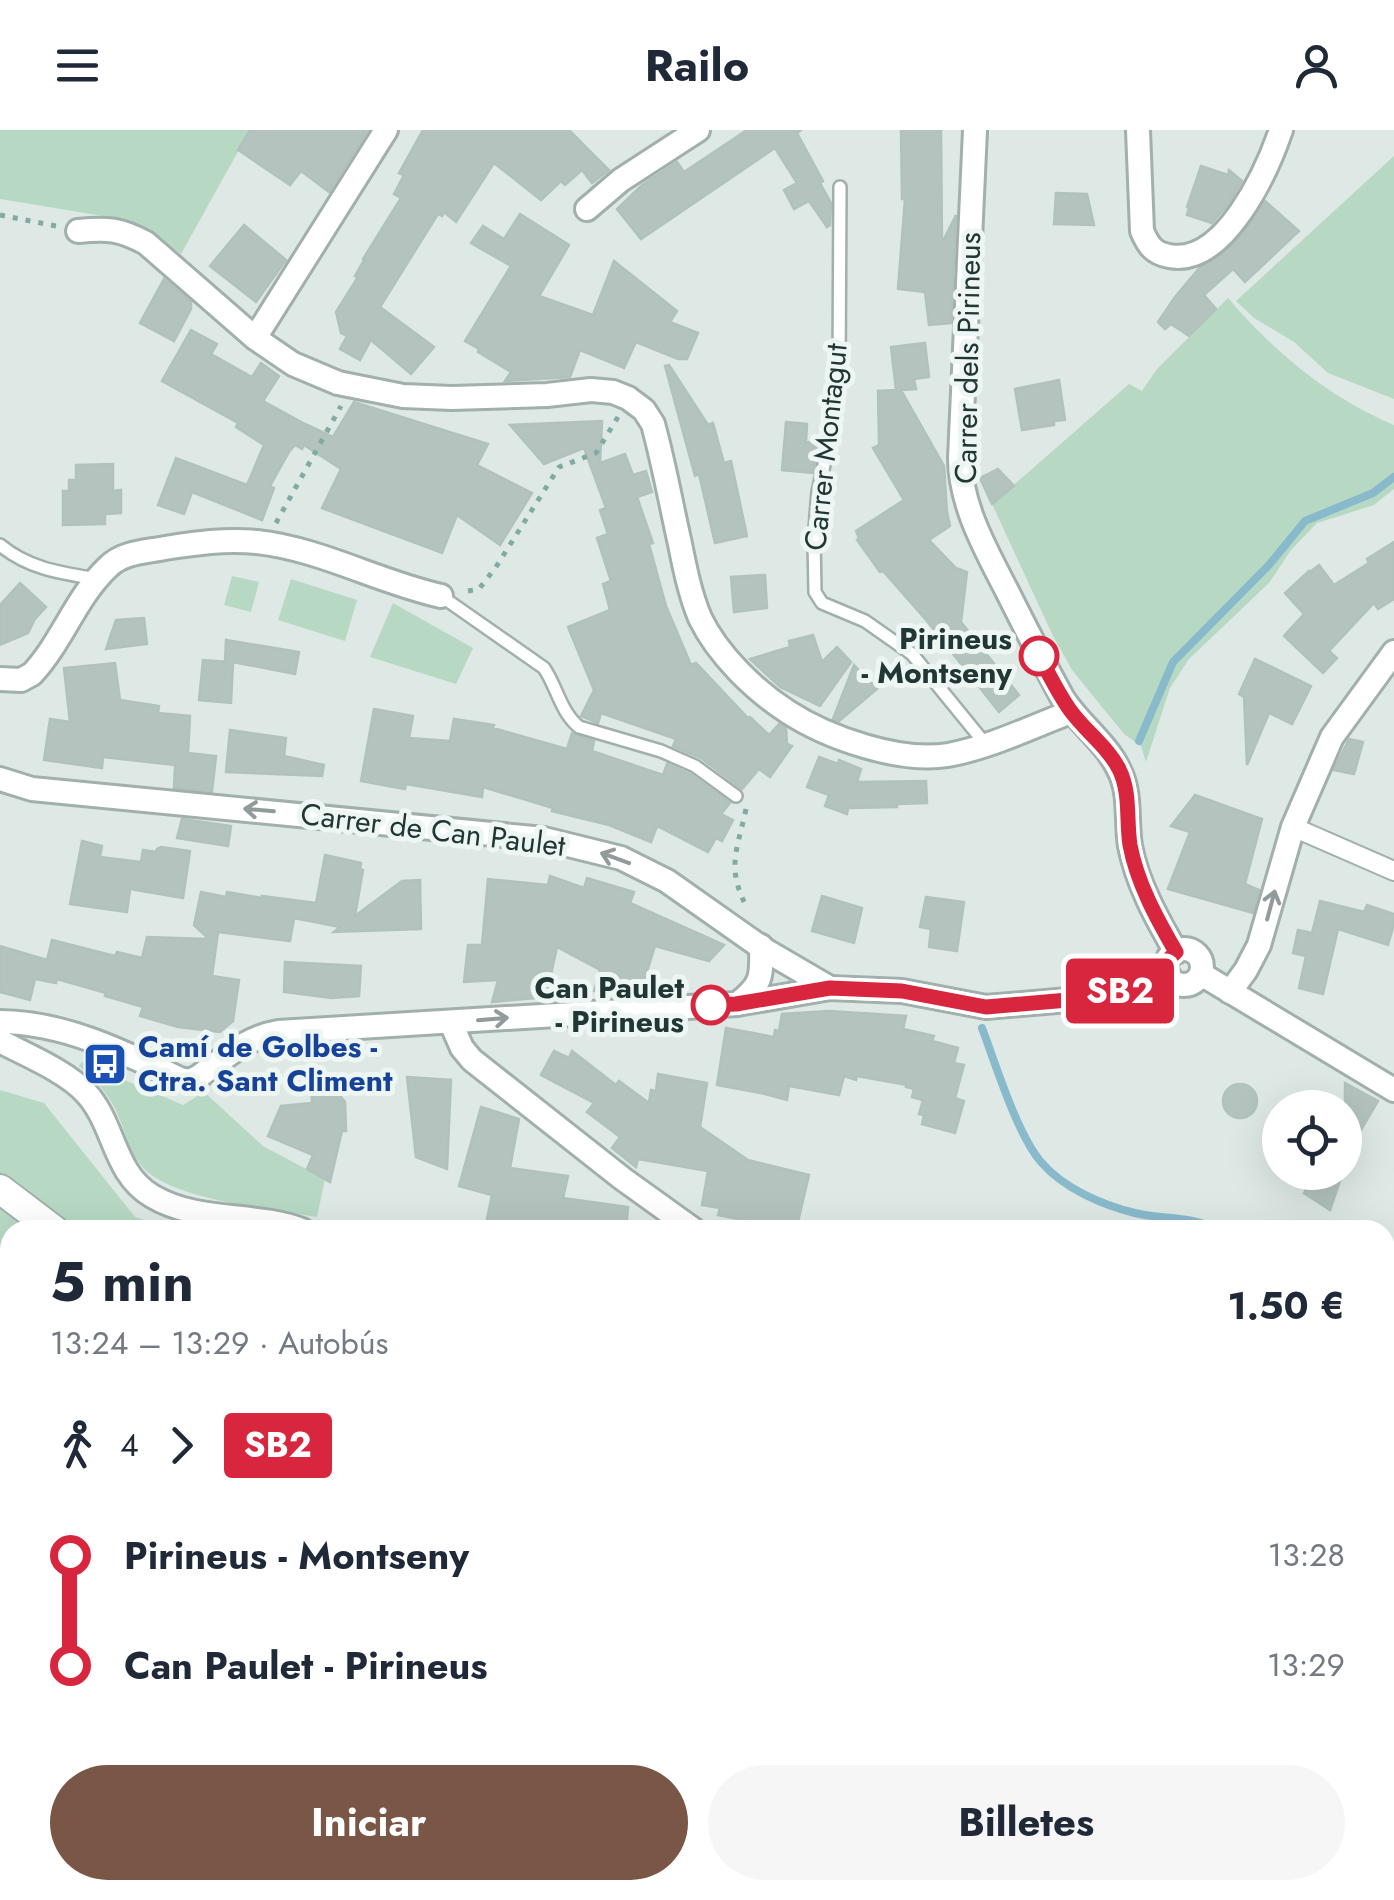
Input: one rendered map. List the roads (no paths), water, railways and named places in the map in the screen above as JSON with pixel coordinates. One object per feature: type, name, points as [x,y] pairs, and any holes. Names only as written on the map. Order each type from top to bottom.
[{"type":"street","points":[[255,338],[386,130]]},
{"type":"street","points":[[587,209],[622,180],[698,130]]},
{"type":"street","name":"Carrer dels Pirineus","points":[[974,130],[960,474],[965,497],[988,554],[1039,656],[1071,712],[1119,770],[1126,786],[1134,863],[1176,952]]},
{"type":"street","points":[[1138,130],[1142,231],[1148,245],[1158,254],[1184,258],[1214,241],[1241,212],[1269,164],[1281,130]]},
{"type":"street","points":[[78,232],[105,228],[126,232],[146,243],[255,338],[293,364],[338,383],[403,396],[480,398],[591,390],[628,398],[644,410],[653,424],[690,590],[701,620],[720,648],[766,697],[817,727],[883,751],[945,756],[986,746],[1071,712]]},
{"type":"street","points":[[0,678],[21,680],[32,674],[97,579],[110,564],[126,555],[200,542],[242,541],[291,548],[440,596]]},
{"type":"street","points":[[1230,992],[1259,945],[1293,827],[1332,737],[1394,652]]},
{"type":"street","name":"Carrer de Can Paulet","points":[[0,780],[32,789],[544,839],[620,858],[667,881],[760,946],[830,988]]},
{"type":"street","points":[[1293,827],[1394,871]]},
{"type":"street","points":[[736,1004],[753,992],[760,979],[760,946]]},
{"type":"street","points":[[1188,950],[1201,962],[1200,974],[1195,982],[1183,985],[1169,976],[1168,960],[1176,952],[1188,950]]},
{"type":"street","points":[[1200,974],[1394,1090]]},
{"type":"street","name":"Carrer de Can Paulet","points":[[68,1032],[189,1081],[265,1034],[736,1004],[830,988],[902,991],[986,1007],[1068,1000],[1126,990],[1169,976]]},
{"type":"street","points":[[0,1022],[24,1022],[68,1032],[47,1067]]},
{"type":"street","points":[[451,1023],[472,1060],[680,1220]]},
{"type":"street","points":[[0,1041],[84,1091],[101,1112],[124,1168],[149,1194],[185,1210],[244,1220]]},
{"type":"street","points":[[0,1189],[41,1220]]},
{"type":"lane","name":"Carrer Montagut","points":[[840,187],[839,373],[818,492],[815,592],[822,604],[864,621],[912,654],[986,746]]},
{"type":"lane","points":[[0,545],[16,558],[46,570],[97,579]]},
{"type":"lane","points":[[440,596],[544,668],[570,719],[579,726],[694,766],[736,796]]},
{"type":"waterway","points":[[1139,741],[1173,662],[1269,565],[1305,521],[1373,493],[1394,477]]},
{"type":"waterway","points":[[982,1028],[1024,1134],[1050,1171],[1109,1205],[1145,1215],[1187,1220]]},
{"type":"place","name":"Pirineus - Montseny","points":[[1039,656]]},
{"type":"place","name":"Can Paulet - Pirineus","points":[[711,1005]]},
{"type":"place","name":"Camí de Golbes - Ctra. Sant Climent","points":[[105,1064]]}]
